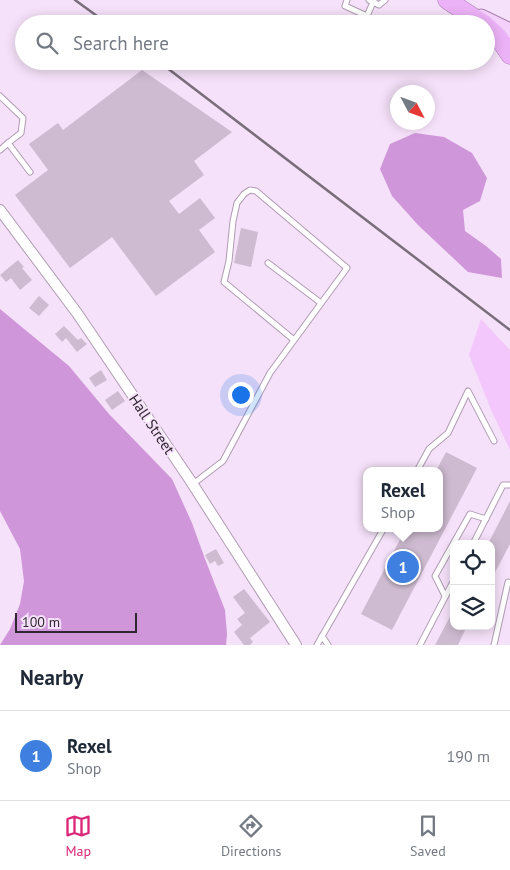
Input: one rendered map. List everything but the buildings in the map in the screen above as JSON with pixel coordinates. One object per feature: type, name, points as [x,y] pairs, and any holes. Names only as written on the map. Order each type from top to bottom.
[{"type":"highway","points":[[448,0],[470,15]]},
{"type":"highway","points":[[495,34],[510,56]]},
{"type":"main road","points":[[448,0],[478,15]]},
{"type":"main road","points":[[495,24],[510,31]]},
{"type":"street","name":"Hall Street","points":[[0,210],[77,313],[193,484],[296,645]]},
{"type":"lane","points":[[347,0],[345,6],[365,15]]},
{"type":"lane","points":[[367,15],[372,1],[379,5],[385,0]]},
{"type":"lane","points":[[0,96],[24,118],[21,133],[0,150]]},
{"type":"lane","points":[[8,143],[30,172]]},
{"type":"lane","points":[[193,484],[222,461],[270,373],[321,303],[346,268],[256,191],[250,190],[237,203],[233,221],[229,261],[224,282],[294,340]]},
{"type":"lane","points":[[268,263],[321,303]]},
{"type":"lane","points":[[419,467],[429,449],[448,433],[468,392],[494,441]]},
{"type":"lane","points":[[475,540],[503,485],[510,485]]},
{"type":"lane","points":[[445,596],[435,576],[470,514],[486,518]]},
{"type":"lane","points":[[317,645],[382,532]]},
{"type":"lane","points":[[494,645],[509,581]]},
{"type":"lane","points":[[420,645],[451,585]]},
{"type":"lane","points":[[322,636],[328,645]]},
{"type":"shaded area","points":[[415,133],[444,137],[472,153],[487,178],[480,201],[463,210],[465,231],[501,259],[502,278],[468,272],[418,225],[392,196],[380,169],[390,144]]},
{"type":"shaded area","points":[[0,309],[69,366],[109,414],[172,479],[192,523],[225,610],[226,645],[0,645],[10,629],[20,604],[24,581],[20,549],[0,511]]},
{"type":"shaded area","points":[[481,319],[510,350],[510,450],[469,355]]},
{"type":"railway","points":[[75,0],[96,15]]},
{"type":"railway","points":[[170,70],[510,330]]},
{"type":"place","name":"Rexel","points":[[403,567]]}]
